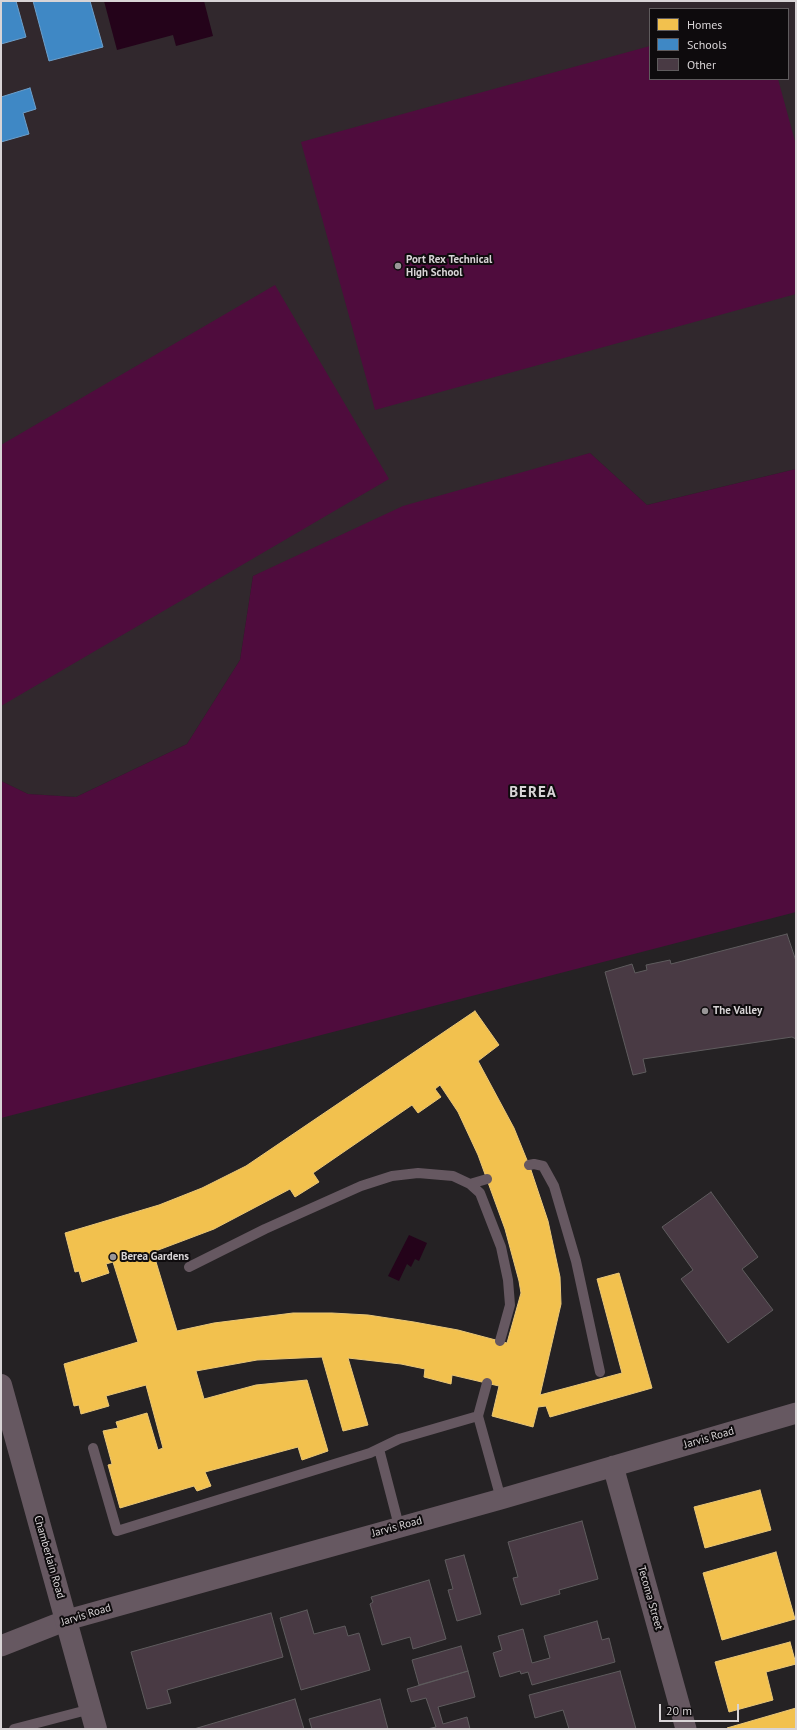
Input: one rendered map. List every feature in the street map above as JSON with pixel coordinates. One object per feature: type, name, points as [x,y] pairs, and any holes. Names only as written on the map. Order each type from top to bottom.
[{"type":"street","name":"Chamberlain Road","points":[[1,1385],[94,1719]]},
{"type":"street","name":"Jarvis Road","points":[[1,1646],[67,1620],[500,1499],[796,1413]]},
{"type":"street","name":"Tecoma Street","points":[[613,1466],[686,1729]]},
{"type":"lane","points":[[529,1166],[534,1164],[543,1166],[554,1186],[576,1261],[600,1372]]},
{"type":"lane","points":[[189,1267],[324,1201],[392,1176],[418,1173],[453,1176],[470,1184],[480,1193],[501,1247],[508,1280],[510,1305],[500,1340]]},
{"type":"lane","points":[[470,1184],[487,1179]]},
{"type":"lane","points":[[487,1383],[478,1416],[500,1499]]},
{"type":"lane","points":[[93,1448],[117,1531],[370,1454],[400,1439],[478,1416]]},
{"type":"lane","points":[[379,1449],[399,1526]]},
{"type":"lane","points":[[14,1729],[94,1719]]},
{"type":"shaded area","name":"Port Rex Technical High School","points":[[1,1],[796,1],[796,469],[647,505],[590,453],[253,576],[240,660],[187,744],[76,797],[28,794],[1,781]]},
{"type":"shaded area","points":[[104,1],[204,1],[213,36],[176,46],[173,35],[117,50]]},
{"type":"shaded area","points":[[649,46],[649,80],[778,80],[796,145],[796,294],[375,410],[301,142]]},
{"type":"shaded area","points":[[275,285],[389,479],[1,706],[1,445]]},
{"type":"shaded area","points":[[590,453],[647,505],[796,469],[796,912],[1,1118],[1,781],[28,794],[76,797],[187,744],[240,660],[253,576],[403,506]]},
{"type":"shaded area","points":[[409,1235],[427,1243],[419,1261],[415,1259],[411,1267],[407,1264],[399,1281],[388,1276]]},
{"type":"building: Homes","name":"Berea Gardens","points":[[475,1011],[499,1045],[478,1061],[514,1128],[531,1170],[548,1221],[560,1277],[561,1304],[540,1395],[622,1373],[597,1279],[619,1273],[652,1388],[550,1417],[546,1406],[538,1407],[533,1427],[492,1416],[499,1386],[452,1375],[451,1384],[424,1377],[425,1369],[401,1364],[348,1358],[368,1425],[343,1431],[322,1357],[257,1360],[196,1371],[204,1399],[256,1385],[307,1380],[328,1451],[302,1460],[298,1447],[205,1472],[211,1486],[197,1491],[194,1486],[120,1508],[108,1465],[112,1464],[103,1431],[118,1428],[116,1422],[147,1413],[158,1450],[163,1448],[146,1385],[106,1396],[109,1406],[81,1414],[79,1405],[74,1406],[64,1364],[138,1342],[113,1262],[106,1264],[109,1273],[82,1282],[79,1271],[75,1272],[65,1233],[159,1205],[202,1188],[246,1166]],"holes":[[[440,1085],[458,1112],[478,1155],[505,1229],[519,1281],[521,1293],[507,1343],[458,1330],[414,1322],[368,1315],[332,1313],[293,1313],[214,1323],[177,1331],[153,1252],[214,1229],[290,1189],[295,1197],[319,1182],[313,1173],[412,1105],[418,1113],[441,1097],[435,1089]]]},
{"type":"building: Homes","points":[[760,1490],[771,1530],[705,1548],[694,1507]]},
{"type":"building: Homes","points":[[776,1552],[795,1619],[722,1640],[703,1573]]},
{"type":"building: Homes","points":[[790,1642],[796,1664],[766,1672],[773,1700],[729,1712],[715,1662]]},
{"type":"building: Homes","points":[[796,1708],[796,1729],[727,1728]]},
{"type":"building: Schools","points":[[1,1],[16,1],[26,37],[1,44]]},
{"type":"building: Schools","points":[[33,1],[90,1],[103,47],[49,61]]},
{"type":"building: Schools","points":[[30,88],[36,109],[23,113],[29,134],[1,142],[1,97]]},
{"type":"building: Other","name":"The Valley","points":[[787,934],[796,961],[796,1039],[792,1037],[643,1059],[646,1072],[633,1075],[605,972],[632,964],[635,973],[647,970],[646,965],[670,960],[671,964]]},
{"type":"building: Other","points":[[711,1192],[758,1257],[742,1269],[773,1310],[728,1343],[681,1279],[693,1270],[662,1227]]},
{"type":"building: Other","points":[[582,1521],[598,1579],[559,1590],[560,1594],[521,1605],[513,1578],[518,1577],[508,1542]]},
{"type":"building: Other","points":[[464,1555],[481,1614],[457,1621],[448,1590],[453,1589],[445,1560]]},
{"type":"building: Other","points":[[429,1580],[446,1639],[413,1649],[410,1637],[382,1645],[370,1604],[373,1602],[371,1597]]},
{"type":"building: Other","points":[[307,1610],[314,1634],[345,1626],[348,1636],[359,1633],[370,1670],[301,1690],[280,1618]]},
{"type":"building: Other","points":[[271,1613],[283,1657],[167,1690],[171,1703],[147,1709],[131,1652]]},
{"type":"building: Other","points":[[597,1621],[602,1640],[609,1638],[615,1662],[532,1685],[528,1672],[521,1674],[520,1671],[500,1677],[493,1653],[502,1650],[498,1636],[523,1629],[532,1663],[550,1658],[544,1636]]},
{"type":"building: Other","points":[[461,1646],[468,1671],[419,1685],[412,1660]]},
{"type":"building: Other","points":[[468,1671],[475,1697],[438,1707],[443,1724],[467,1717],[470,1729],[427,1729],[436,1727],[426,1698],[411,1702],[407,1689]]},
{"type":"building: Other","points":[[620,1671],[636,1729],[569,1729],[563,1710],[535,1718],[529,1695]]},
{"type":"building: Other","points":[[295,1699],[304,1729],[194,1729]]},
{"type":"building: Other","points":[[380,1699],[388,1729],[312,1729],[309,1719]]},
{"type":"place","name":"Port Rex Technical High School","points":[[398,266]]},
{"type":"place","name":"The Valley","points":[[705,1011]]},
{"type":"place","name":"Berea Gardens","points":[[113,1257]]},
{"type":"district","name":"BEREA","points":[[533,793]]}]
